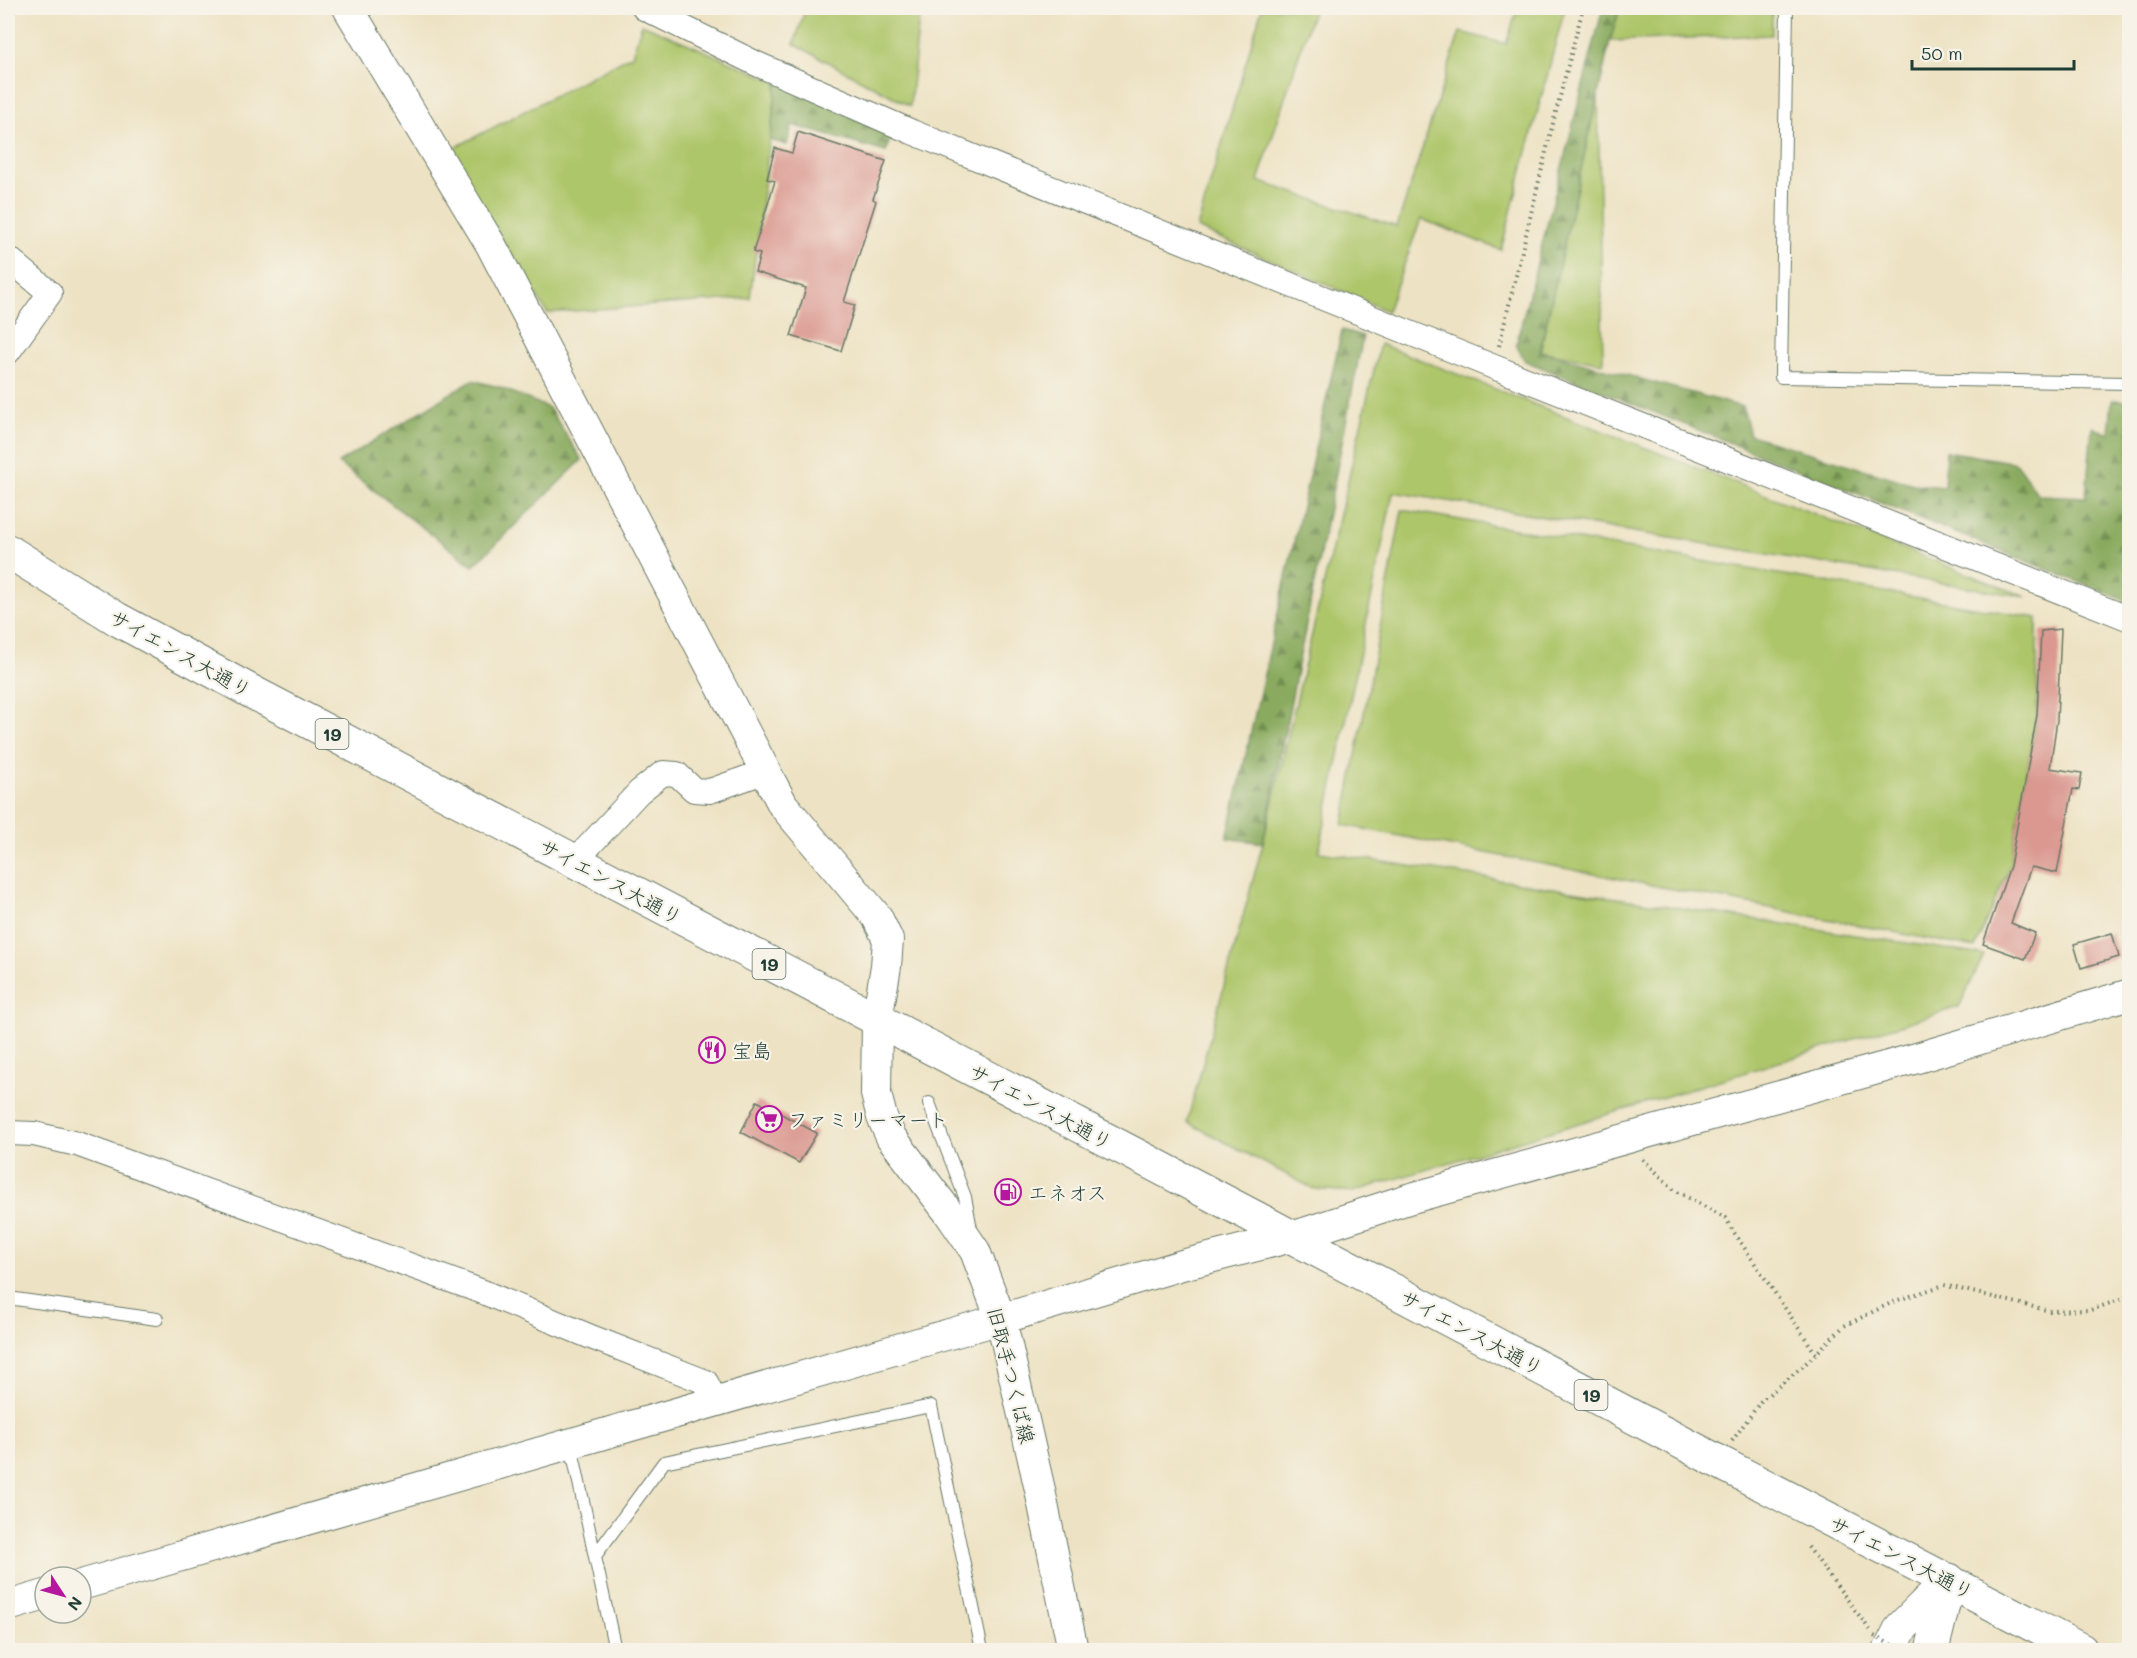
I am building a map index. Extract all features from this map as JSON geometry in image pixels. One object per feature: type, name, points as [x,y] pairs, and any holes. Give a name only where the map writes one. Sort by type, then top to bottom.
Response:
[{"type":"main road","name":"サイエンス大通り","points":[[8,551],[128,625],[252,692],[2081,1650]]},
{"type":"main road","points":[[1882,1643],[1901,1628],[1949,1580]]},
{"type":"main road","points":[[1932,1650],[1949,1580]]},
{"type":"street","name":"旧取手つくば線","points":[[348,8],[491,245],[783,805],[877,917],[888,940],[877,1020],[876,1094],[882,1118],[891,1137],[975,1251],[1001,1319],[1073,1650]]},
{"type":"street","points":[[644,8],[758,64],[912,132],[1494,367],[2130,619]]},
{"type":"street","points":[[8,258],[50,293],[8,352]]},
{"type":"street","points":[[574,862],[639,792],[663,773],[677,774],[694,790],[710,791],[766,771]]},
{"type":"street","points":[[93,1582],[1182,1265],[1292,1236],[1408,1199],[1917,1058],[2130,994]]},
{"type":"street","points":[[8,1133],[34,1134],[77,1144],[483,1292],[591,1338],[706,1382],[716,1402]]},
{"type":"street","points":[[8,1606],[33,1599]]},
{"type":"lane","points":[[1787,8],[1782,376],[2130,383]]},
{"type":"lane","points":[[929,1103],[965,1197],[975,1251]]},
{"type":"lane","points":[[8,1298],[157,1319]]},
{"type":"lane","points":[[595,1556],[664,1462],[931,1406],[982,1650]]},
{"type":"lane","points":[[571,1443],[614,1650]]},
{"type":"path","points":[[1494,367],[1583,8]]},
{"type":"path","points":[[1623,1139],[1674,1190],[1726,1218],[1816,1354]]},
{"type":"path","points":[[1717,1461],[1761,1401],[1816,1354],[1844,1326],[1894,1301],[1944,1285],[2050,1311],[2091,1310],[2130,1296]]},
{"type":"path","points":[[1808,1547],[1882,1643],[1902,1650]]},
{"type":"green space","points":[[806,8],[920,8],[910,106],[794,44]]},
{"type":"green space","points":[[1262,8],[1314,8],[1258,181],[1397,227],[1460,32],[1506,44],[1518,8],[1565,8],[1501,250],[1421,219],[1387,311],[1197,228]]},
{"type":"green space","points":[[1603,8],[1620,8],[1610,41],[1540,351],[1743,407],[1750,435],[1913,484],[1944,487],[1946,451],[2016,463],[2038,495],[2086,497],[2092,427],[2109,434],[2112,400],[2129,401],[2129,602],[1525,361],[1516,345]]},
{"type":"green space","points":[[1620,8],[1772,8],[1772,35],[1610,41]]},
{"type":"green space","points":[[642,24],[777,82],[750,298],[547,313],[448,151],[632,55]]},
{"type":"green space","points":[[777,82],[891,135],[886,152],[792,125],[787,145],[770,140]]},
{"type":"green space","points":[[1598,95],[1603,363],[1540,351]]},
{"type":"green space","points":[[1342,330],[1363,336],[1263,843],[1227,838]]},
{"type":"green space","points":[[1380,344],[2027,597],[1393,492],[1319,852],[1984,955],[1959,1007],[1353,1192],[1314,1189],[1187,1122],[1263,843]]},
{"type":"green space","points":[[472,380],[499,387],[549,408],[582,460],[473,566],[338,463]]},
{"type":"green space","points":[[1402,510],[2037,618],[2037,715],[2010,866],[1975,948],[1343,825]]},
{"type":"building","points":[[798,132],[886,161],[873,199],[876,201],[844,302],[855,305],[841,351],[791,336],[806,288],[755,272],[760,254],[753,252],[775,181],[767,179],[775,148],[792,153]]},
{"type":"building","points":[[2061,629],[2057,720],[2050,768],[2082,773],[2079,790],[2073,789],[2057,873],[2031,867],[2011,923],[2035,933],[2025,959],[1983,944],[2010,866],[2037,715],[2041,631]]},
{"type":"building","points":[[2112,933],[2119,957],[2081,968],[2074,944]]},
{"type":"building","name":"ファミリーマート","points":[[757,1101],[817,1133],[799,1163],[741,1132]]},
{"type":"place","name":"宝島","points":[[712,1050]]},
{"type":"place","name":"ファミリーマート","points":[[769,1119]]},
{"type":"place","name":"エネオス","points":[[1008,1192]]}]
